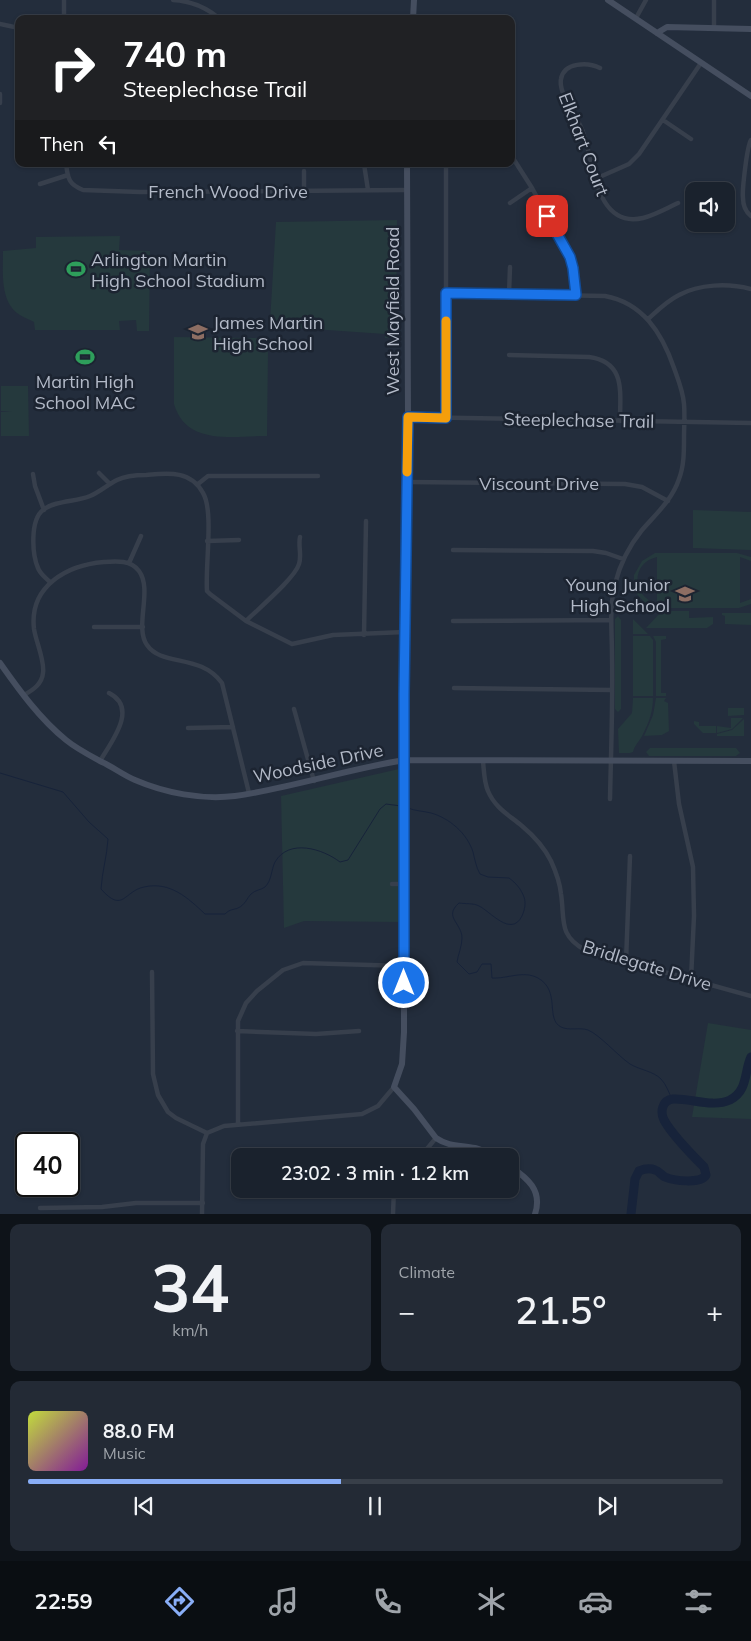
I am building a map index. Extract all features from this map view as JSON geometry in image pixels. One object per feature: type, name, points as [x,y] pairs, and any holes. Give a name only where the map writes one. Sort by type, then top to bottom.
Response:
[{"type":"street","points":[[64,0],[64,15]]},
{"type":"street","points":[[173,0],[198,4],[208,8],[216,15]]},
{"type":"street","points":[[413,15],[414,0]]},
{"type":"street","points":[[608,0],[751,96]]},
{"type":"street","points":[[636,18],[646,0]]},
{"type":"street","points":[[714,0],[714,28]]},
{"type":"street","points":[[0,24],[15,27]]},
{"type":"street","points":[[658,33],[667,27],[751,29]]},
{"type":"street","points":[[594,180],[629,164],[639,154],[701,63]]},
{"type":"street","name":"Elkhart Court","points":[[600,68],[582,64],[571,66],[564,71],[560,82],[563,93],[583,132],[594,180],[603,198],[621,219],[643,218],[678,203]]},
{"type":"street","points":[[0,94],[0,103]]},
{"type":"street","points":[[663,120],[691,139]]},
{"type":"street","points":[[749,214],[743,198],[750,140]]},
{"type":"street","points":[[515,161],[570,257],[576,295]]},
{"type":"street","points":[[40,184],[68,175],[67,167]]},
{"type":"street","points":[[364,167],[368,190]]},
{"type":"street","name":"West Mayfield Road","points":[[394,1087],[399,1074],[403,1051],[408,417],[407,167]]},
{"type":"street","points":[[446,167],[446,418]]},
{"type":"street","points":[[304,171],[304,191]]},
{"type":"street","name":"French Wood Drive","points":[[68,175],[74,186],[83,190],[140,192],[406,190]]},
{"type":"street","points":[[510,204],[532,188]]},
{"type":"street","points":[[509,294],[510,267]]},
{"type":"street","points":[[648,319],[668,302],[689,290],[713,286],[751,288]]},
{"type":"street","points":[[446,293],[576,295],[614,298],[630,305],[648,319],[656,329],[668,351],[682,394],[685,422],[680,478],[668,501],[641,531],[623,559],[614,584],[611,620],[610,799]]},
{"type":"street","points":[[509,355],[589,357],[609,364],[620,381],[620,421]]},
{"type":"street","name":"Steeplechase Trail","points":[[408,417],[751,423]]},
{"type":"street","points":[[99,473],[110,484]]},
{"type":"street","points":[[50,582],[39,571],[35,554],[34,528],[38,515],[51,506],[90,496],[122,478],[176,473],[198,484],[208,503],[207,590],[246,620],[292,644],[333,635],[405,632]]},
{"type":"street","points":[[33,474],[38,497],[44,510]]},
{"type":"street","points":[[198,484],[208,476],[318,476]]},
{"type":"street","name":"Viscount Drive","points":[[407,482],[625,484],[642,487],[668,501]]},
{"type":"street","points":[[364,634],[366,521]]},
{"type":"street","points":[[129,563],[142,536]]},
{"type":"street","points":[[246,620],[294,575],[300,562],[300,537]]},
{"type":"street","points":[[208,541],[238,540]]},
{"type":"street","points":[[453,550],[593,551],[623,559]]},
{"type":"street","points":[[24,696],[35,688],[44,673],[34,621],[40,598],[50,582],[70,569],[84,564],[129,563],[136,567],[143,579],[143,627],[146,645],[157,655],[207,668],[222,683],[249,793]]},
{"type":"street","points":[[453,620],[611,620]]},
{"type":"street","points":[[94,627],[143,627]]},
{"type":"street","name":"Woodside Drive","points":[[0,663],[24,696],[65,740],[79,750],[133,779],[178,793],[221,797],[249,793],[314,781],[379,764],[405,760],[751,760]]},
{"type":"street","points":[[454,688],[612,690]]},
{"type":"street","points":[[100,761],[119,728],[122,717],[119,699],[109,693]]},
{"type":"street","points":[[294,709],[314,781]]},
{"type":"street","points":[[188,728],[233,727]]},
{"type":"street","name":"Bridlegate Drive","points":[[483,761],[484,779],[494,802],[504,814],[531,834],[545,850],[552,864],[561,889],[562,923],[570,939],[585,950],[751,996]]},
{"type":"street","points":[[674,761],[679,804],[693,867],[694,916],[691,979]]},
{"type":"street","points":[[626,962],[630,856]]},
{"type":"street","points":[[392,884],[404,884]]},
{"type":"street","points":[[238,1124],[238,1021],[252,997],[277,974],[290,966],[311,962],[404,966]]},
{"type":"street","points":[[152,972],[152,1074],[156,1089],[162,1104],[168,1112],[183,1122],[207,1133]]},
{"type":"street","points":[[237,1031],[316,1034],[359,1031]]},
{"type":"street","points":[[202,1214],[203,1144],[207,1133],[216,1128],[238,1124],[362,1114],[378,1106],[394,1087],[436,1138],[446,1144],[474,1148]]},
{"type":"street","points":[[427,1148],[436,1138]]},
{"type":"street","points":[[519,1173],[536,1190],[538,1202],[535,1214]]},
{"type":"street","points":[[393,1214],[394,1198]]},
{"type":"street","points":[[40,1208],[102,1208],[144,1203],[203,1203]]},
{"type":"green space","points":[[397,220],[396,333],[391,338],[385,338],[385,334],[298,328],[270,322],[276,222]]},
{"type":"green space","name":"Arlington Martin High School Stadium","points":[[120,236],[119,250],[150,251],[149,331],[137,331],[136,320],[119,321],[120,330],[35,330],[34,322],[19,314],[12,307],[5,293],[3,251],[36,248],[36,237]]},
{"type":"green space","points":[[174,337],[257,338],[268,352],[267,436],[212,436],[200,433],[189,427],[180,417],[174,404]]},
{"type":"green space","points":[[1,386],[28,386],[29,436],[1,436],[1,412],[12,411],[1,411]]},
{"type":"green space","points":[[693,510],[751,512],[751,550],[693,548]]},
{"type":"green space","points":[[655,553],[737,553],[751,557],[751,561],[740,557],[740,603],[751,599],[751,604],[739,608],[661,608],[646,604],[635,592],[634,586],[634,575],[642,561]],"holes":[[[657,557],[657,604],[643,595],[639,588],[638,580],[642,566],[648,560]]]},
{"type":"green space","points":[[662,611],[689,611],[689,618],[713,617],[713,624],[707,628],[646,628]]},
{"type":"green space","points":[[722,613],[751,613],[751,625],[725,624],[725,616]]},
{"type":"green space","points":[[618,616],[621,620],[621,709],[618,712],[615,709],[615,619]]},
{"type":"green space","points":[[633,619],[648,634],[633,634]]},
{"type":"green space","points":[[633,636],[650,636],[653,640],[653,696],[633,696]]},
{"type":"green space","points":[[653,636],[666,636],[666,639],[661,640],[661,693],[666,693],[666,696],[656,696],[656,642]]},
{"type":"green space","points":[[633,698],[653,698],[649,721],[633,752],[619,753],[618,729],[632,713]]},
{"type":"green space","points":[[656,698],[666,698],[664,701],[668,703],[669,731],[662,735],[644,736],[653,715]]},
{"type":"green space","points":[[728,708],[744,708],[744,715],[728,716]]},
{"type":"green space","points":[[731,718],[743,718],[732,729],[717,733],[717,726],[731,728]]},
{"type":"green space","points":[[744,719],[744,736],[717,736],[717,734],[732,730]]},
{"type":"green space","points":[[694,721],[699,722],[699,726],[716,726],[716,733],[703,733],[694,724]]},
{"type":"green space","points":[[650,748],[736,748],[740,753],[736,756],[649,756],[646,752]]},
{"type":"green space","points":[[399,769],[399,922],[304,921],[284,928],[281,796]]},
{"type":"green space","points":[[708,1023],[751,1030],[751,1119],[692,1117]]},
{"type":"waterway","points":[[0,773],[63,792],[89,822],[108,839],[101,889],[108,896],[114,900],[119,900],[137,889],[162,886],[178,892],[205,914],[225,914],[230,910],[240,907],[253,893],[265,887],[275,862],[289,850],[306,848],[325,853],[340,862],[348,860],[380,809],[386,804],[401,806]]},
{"type":"waterway","points":[[408,808],[438,815],[451,823],[462,833],[470,845],[480,874],[488,877],[509,878],[518,886],[524,897],[525,906],[522,916],[517,922],[512,924],[500,921],[477,905],[459,903],[453,912],[462,938],[457,962],[469,974],[477,972],[482,964],[491,964],[492,978],[521,975],[538,978],[549,990],[556,1023],[564,1028],[585,1029],[593,1033],[630,1064],[661,1079],[672,1099]]},
{"type":"waterway","points":[[631,1214],[635,1179],[639,1171],[653,1169],[665,1177],[674,1180],[693,1181],[699,1180],[706,1175],[704,1167],[688,1151],[664,1120],[662,1113],[664,1104],[673,1099],[709,1103],[730,1100],[740,1092],[743,1086],[751,1057]]},
{"type":"slow traffic","points":[[407,472],[408,417],[446,418],[446,321]]},
{"type":"place","name":"Arlington Martin High School Stadium","points":[[76,269]]},
{"type":"place","name":"James Martin High School","points":[[198,332]]},
{"type":"place","name":"Martin High School MAC","points":[[85,357]]},
{"type":"place","name":"Young Junior High School","points":[[685,594]]},
{"type":"route","points":[[404,983],[404,694],[408,417],[446,418],[446,293],[576,295],[570,257],[547,216]]}]
